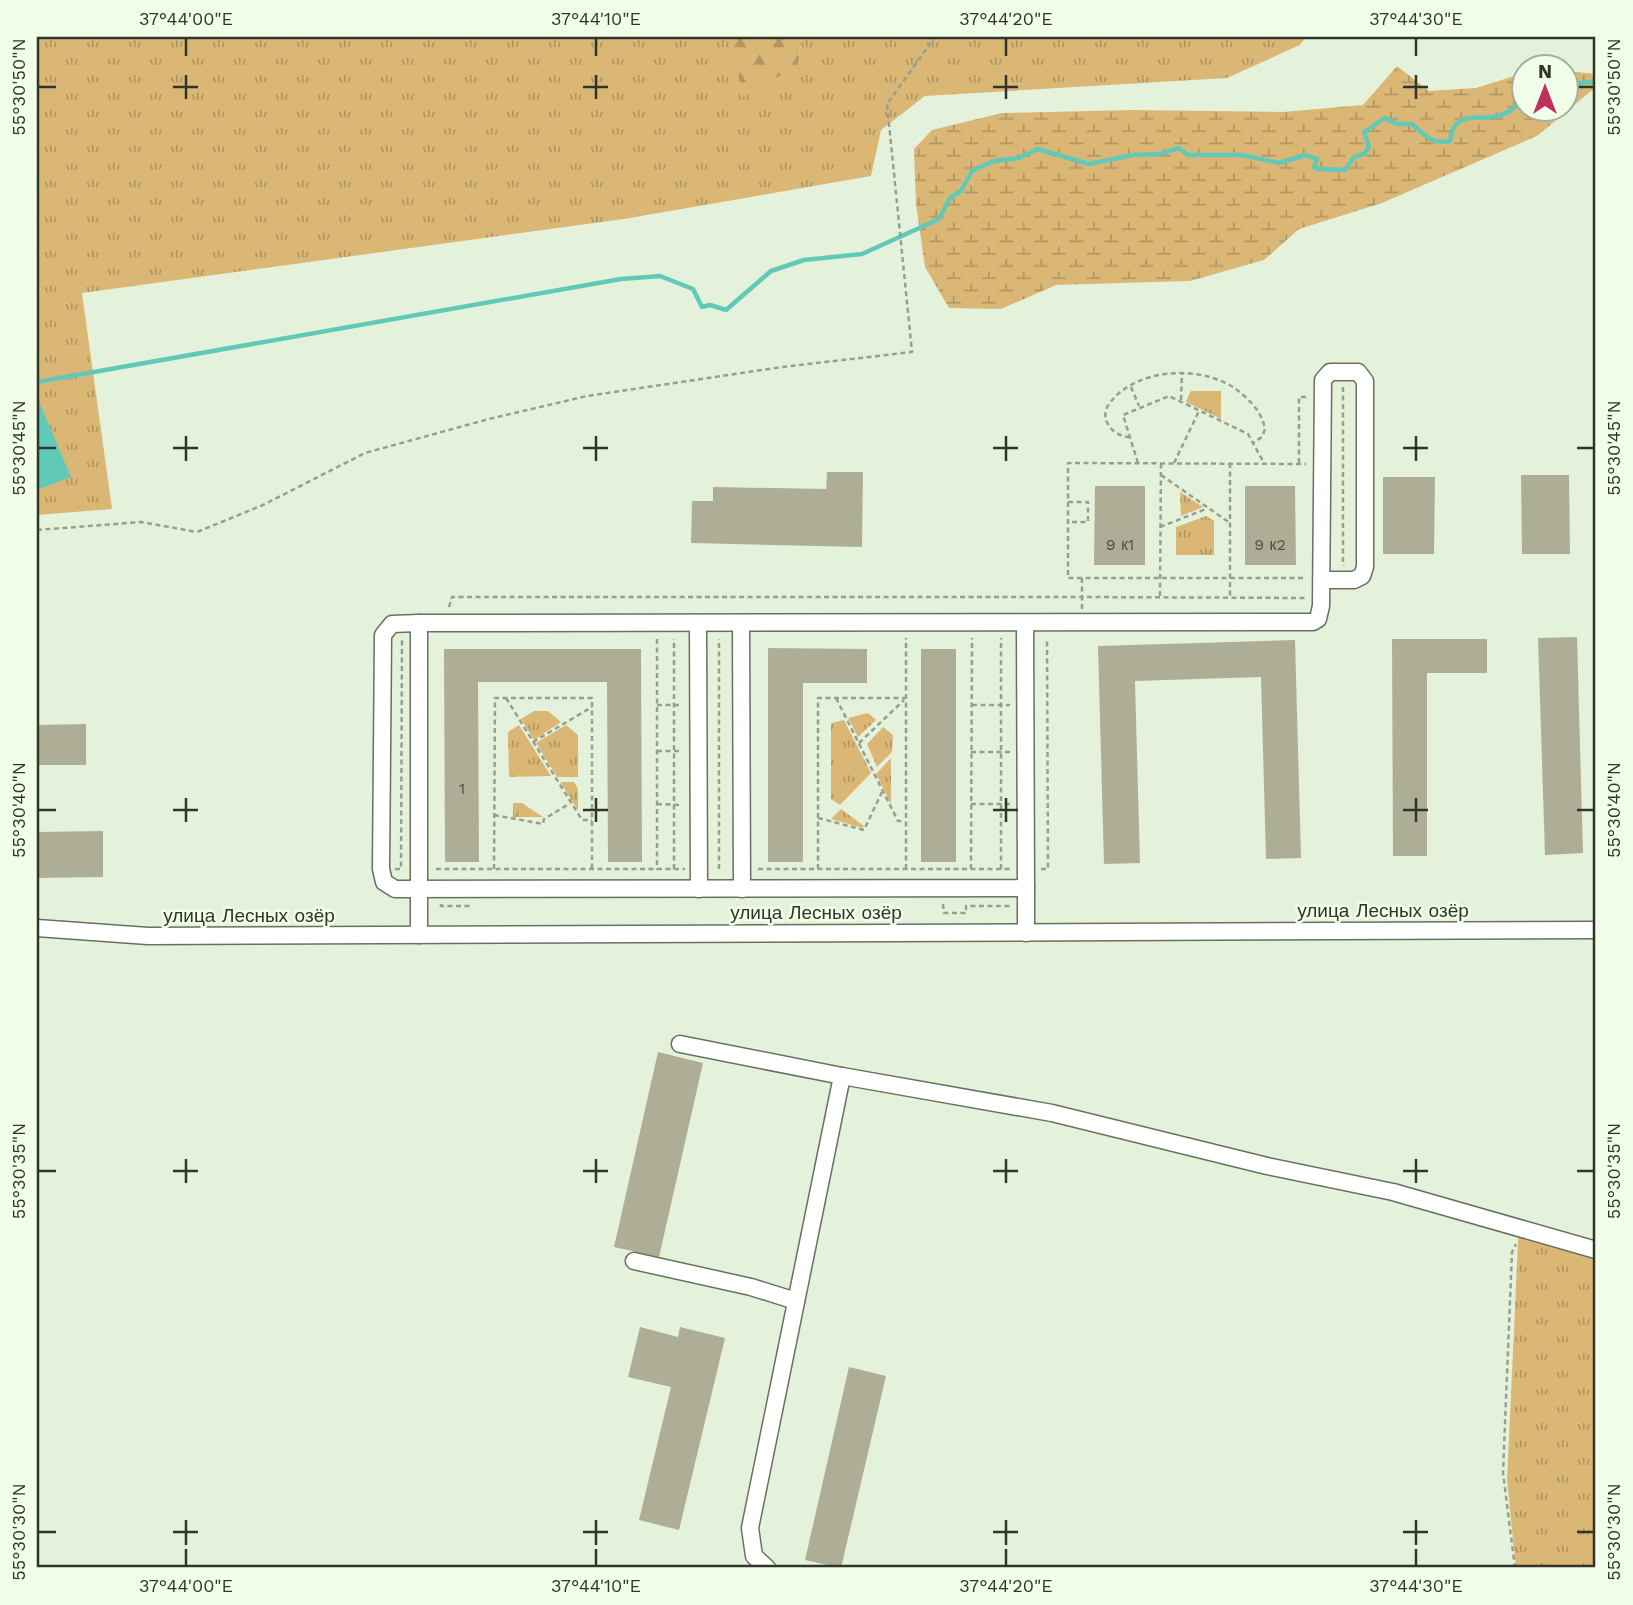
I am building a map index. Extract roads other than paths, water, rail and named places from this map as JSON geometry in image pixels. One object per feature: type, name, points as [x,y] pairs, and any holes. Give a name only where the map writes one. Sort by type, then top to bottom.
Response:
[{"type":"street","points":[[1026,888],[419,889],[388,886],[384,882],[381,869],[383,635],[392,624],[427,623],[741,623],[1025,630],[1307,623],[1318,619],[1314,579],[1322,380],[1331,372],[1358,372],[1365,381],[1365,567],[1362,576],[1353,580],[1314,579]]},
{"type":"street","points":[[419,935],[419,889],[427,869],[427,623]]},
{"type":"street","points":[[698,623],[699,889]]},
{"type":"street","points":[[741,623],[742,889]]},
{"type":"street","points":[[1025,630],[1026,933]]},
{"type":"street","name":"улица Лесных озёр","points":[[37,928],[148,936],[1596,930]]},
{"type":"street","points":[[680,1044],[1052,1113],[1267,1166],[1393,1192],[1596,1250]]},
{"type":"street","points":[[768,1568],[754,1556],[750,1528],[842,1076]]},
{"type":"street","points":[[634,1261],[751,1287],[796,1301]]},
{"type":"water","points":[[37,397],[71,477],[37,490]]},
{"type":"waterway","points":[[1580,83],[1596,81]]},
{"type":"waterway","points":[[37,382],[621,279],[660,276],[693,289],[702,307],[710,305],[726,310],[771,271],[804,260],[862,254],[939,219],[950,198],[961,191],[972,171],[993,161],[1019,158],[1037,149],[1089,164],[1133,155],[1160,154],[1179,148],[1188,155],[1242,155],[1279,163],[1306,155],[1317,159],[1314,167],[1318,169],[1345,170],[1354,157],[1364,154],[1369,147],[1364,132],[1385,118],[1397,124],[1412,124],[1433,140],[1444,142],[1450,141],[1457,123],[1464,119],[1499,116],[1510,110]]}]
